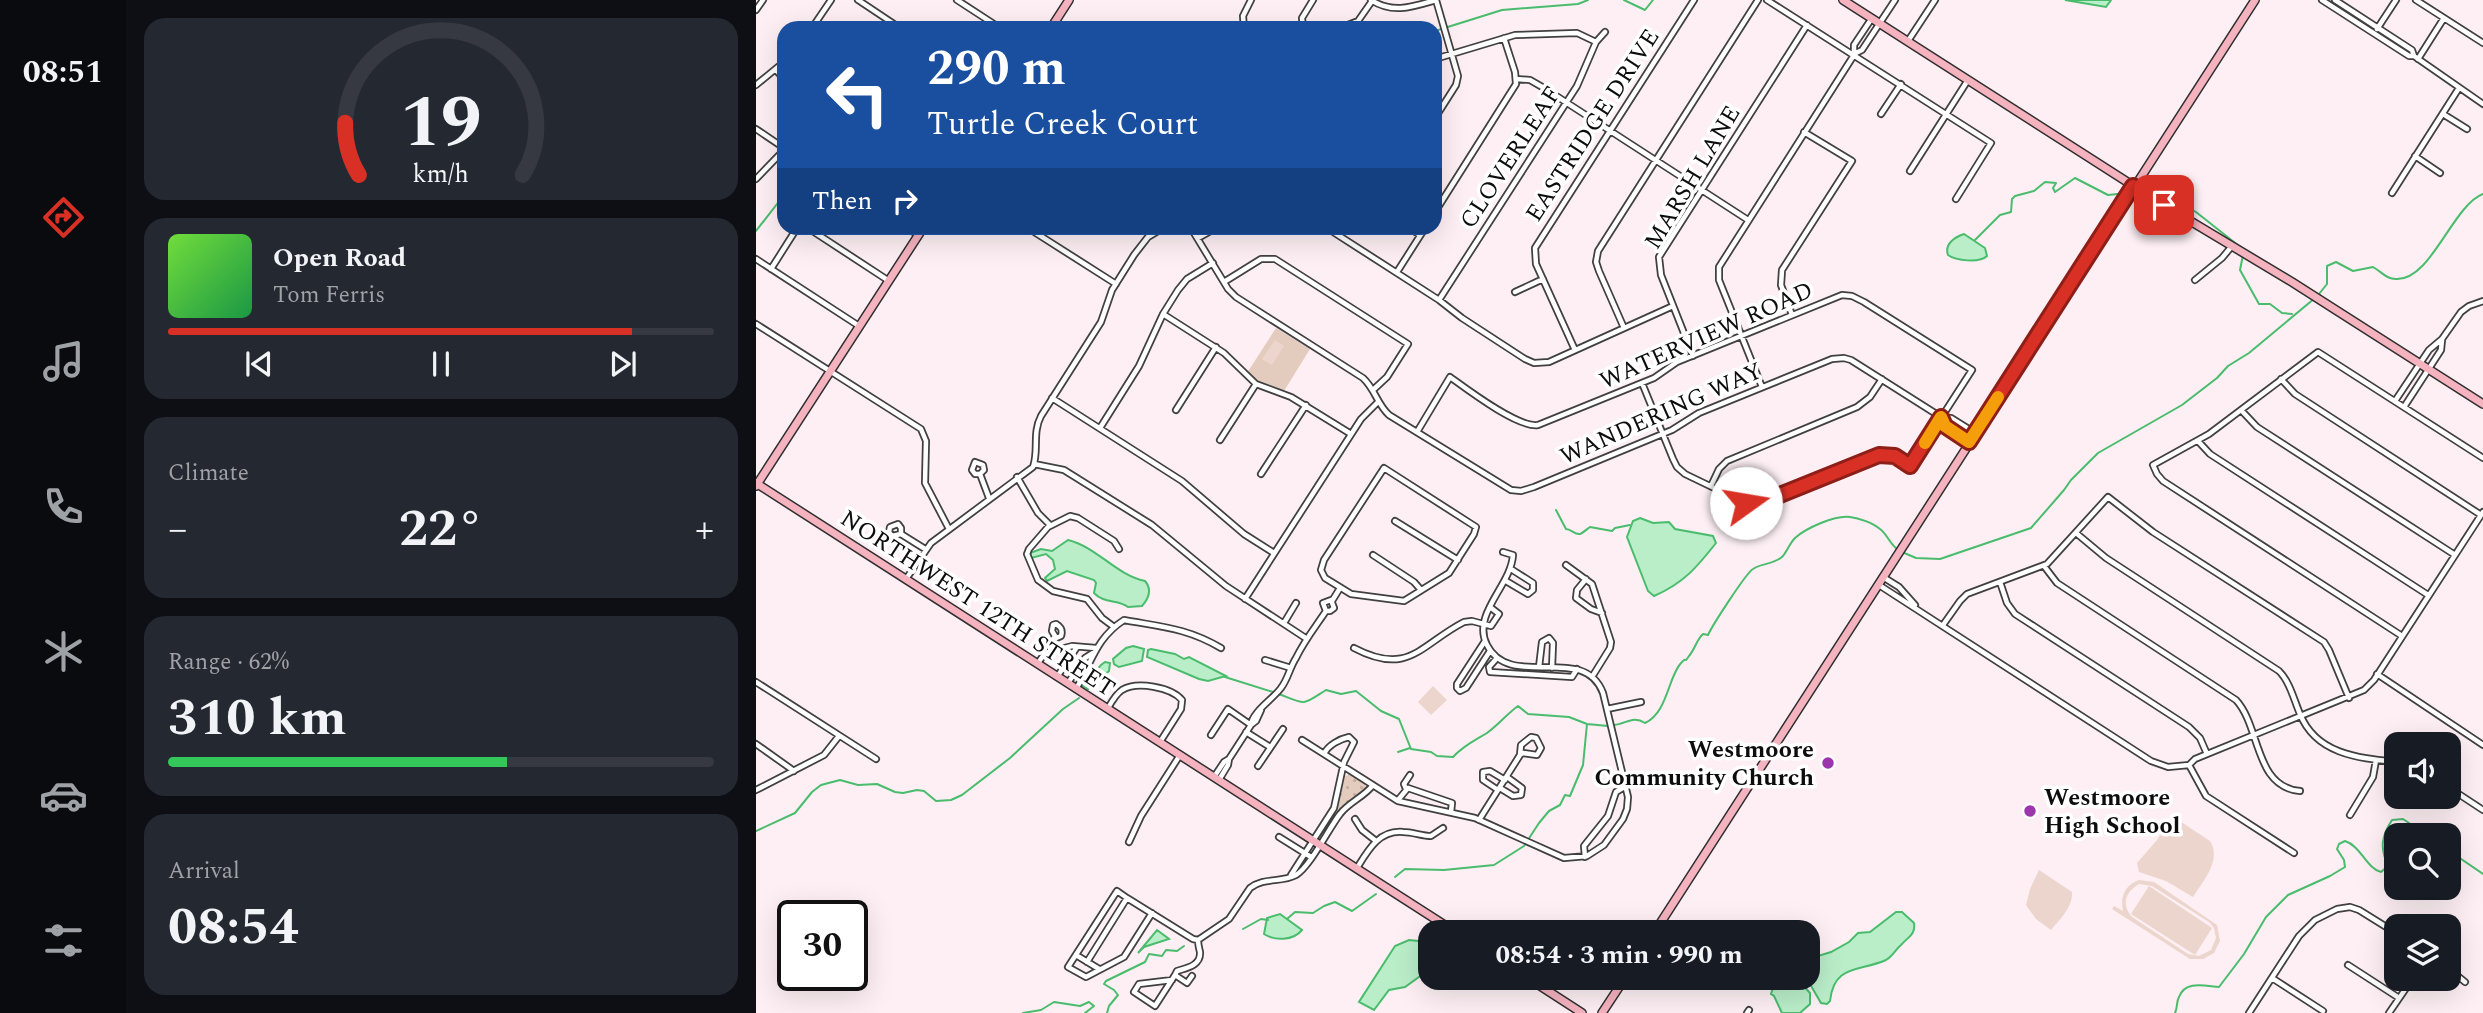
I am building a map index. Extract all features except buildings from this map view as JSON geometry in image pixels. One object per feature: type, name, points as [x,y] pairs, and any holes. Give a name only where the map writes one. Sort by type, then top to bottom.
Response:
[{"type":"main road","points":[[1056,21],[1069,0]]},
{"type":"main road","points":[[1843,0],[1854,3],[1872,18],[2133,186],[2309,293],[2483,404]]},
{"type":"main road","points":[[1662,920],[2255,0]]},
{"type":"main road","points":[[757,485],[918,235]]},
{"type":"main road","name":"NORTHWEST 12TH STREET","points":[[757,485],[1437,920]]},
{"type":"main road","points":[[1547,990],[1582,1013]]},
{"type":"main road","points":[[1602,1013],[1617,990]]},
{"type":"street","points":[[756,10],[764,0]]},
{"type":"street","points":[[817,21],[831,0]]},
{"type":"street","points":[[858,0],[890,21]]},
{"type":"street","points":[[957,0],[989,21]]},
{"type":"street","points":[[1244,21],[1244,12],[1251,0]]},
{"type":"street","points":[[1303,21],[1313,0]]},
{"type":"street","points":[[1358,21],[1371,1],[1383,7],[1400,9],[1436,0],[1442,21]]},
{"type":"street","name":"EASTRIDGE DRIVE","points":[[1575,350],[1535,259],[1535,248],[1694,0]]},
{"type":"street","points":[[1624,328],[1599,271],[1597,254],[1758,0]]},
{"type":"street","points":[[1768,0],[1991,144],[1956,200]]},
{"type":"street","points":[[1762,387],[1719,280],[1718,271],[1723,258],[1854,55],[1862,50],[1895,0]]},
{"type":"street","points":[[1908,41],[1935,0]]},
{"type":"street","points":[[2322,0],[2332,2],[2412,50],[2416,57],[2483,104]]},
{"type":"street","points":[[2376,30],[2396,0]]},
{"type":"street","points":[[2416,0],[2483,43]]},
{"type":"street","points":[[1854,55],[1854,45],[1872,18]]},
{"type":"street","points":[[2416,57],[2444,18]]},
{"type":"street","points":[[1442,22],[1458,80],[1442,106]]},
{"type":"street","name":"MARSH LANE","points":[[1693,356],[1659,270],[1659,257],[1807,25]]},
{"type":"street","name":"CLOVERLEAF","points":[[1439,300],[1580,81],[1596,42],[1605,32]]},
{"type":"street","points":[[1442,57],[1515,35],[1577,33],[1596,42]]},
{"type":"street","points":[[1442,201],[1512,92],[1516,79],[1504,38]]},
{"type":"street","points":[[756,85],[775,70]]},
{"type":"street","points":[[1516,79],[1534,81],[1748,220]]},
{"type":"street","points":[[1910,171],[1968,79]]},
{"type":"street","points":[[1881,114],[1900,84]]},
{"type":"street","points":[[2392,193],[2459,88]]},
{"type":"street","points":[[2443,114],[2467,129]]},
{"type":"street","points":[[756,129],[777,144]]},
{"type":"street","points":[[1793,315],[1781,285],[1782,270],[1852,162],[1804,132]]},
{"type":"street","points":[[756,179],[777,156]]},
{"type":"street","points":[[2416,156],[2440,173]]},
{"type":"street","points":[[771,269],[793,235]]},
{"type":"street","points":[[819,235],[889,281]]},
{"type":"street","points":[[1043,235],[1116,284]]},
{"type":"street","points":[[1034,464],[1036,426],[1103,318],[1116,284],[1145,241],[1153,235]]},
{"type":"street","points":[[1196,235],[1236,297],[1363,378],[1373,390],[1378,402],[1364,415],[1245,599]]},
{"type":"street","points":[[1198,238],[1203,235]]},
{"type":"street","points":[[1338,235],[1530,361],[1545,363],[1674,306]]},
{"type":"street","points":[[1397,272],[1420,235]]},
{"type":"street","points":[[2195,280],[2232,246]]},
{"type":"street","points":[[756,259],[859,326]]},
{"type":"street","points":[[1224,282],[1258,260],[1275,259],[1408,345],[1387,377],[1373,390]]},
{"type":"street","points":[[1100,428],[1139,366],[1163,314],[1184,281],[1213,263]]},
{"type":"street","points":[[1515,292],[1543,279]]},
{"type":"street","name":"WATERVIEW ROAD","points":[[1417,432],[1450,377],[1516,421],[1530,426],[1543,424],[1658,376],[1677,362],[1842,295],[1852,296],[1972,370],[1941,417]]},
{"type":"street","points":[[2395,401],[2433,345],[2442,339],[2461,312],[2483,301]]},
{"type":"street","points":[[1163,314],[1232,359],[1256,384],[1306,405],[1351,435]]},
{"type":"street","points":[[756,324],[923,432],[926,441],[925,483],[949,529]]},
{"type":"street","points":[[2404,407],[2441,350],[2442,339]]},
{"type":"street","points":[[1176,410],[1216,347]]},
{"type":"street","points":[[2402,636],[2163,481],[2152,465],[2198,440],[2318,352],[2483,458]]},
{"type":"street","name":"WANDERING WAY","points":[[1378,402],[1385,411],[1504,488],[1517,491],[1534,487],[1663,434],[1699,413],[1762,387],[1840,358],[1852,360],[1941,417],[1951,418],[1975,433]]},
{"type":"street","points":[[1710,486],[1719,469],[1727,461],[1857,407],[1868,400],[1882,379]]},
{"type":"street","points":[[1878,585],[2151,761],[2165,767],[2189,765],[2195,759],[2364,691],[2482,513],[2303,400],[2281,379]]},
{"type":"street","points":[[1642,383],[1679,470],[1746,503],[1757,503],[1879,455],[1895,456],[1910,466],[1941,417]]},
{"type":"street","points":[[1220,440],[1256,384]]},
{"type":"street","points":[[1052,398],[1182,481],[1244,534],[1274,553]]},
{"type":"street","points":[[1261,474],[1306,405]]},
{"type":"street","points":[[2241,410],[2251,423],[2455,555]]},
{"type":"street","name":"WANDERING WAY","points":[[1941,417],[1945,426],[1969,442]]},
{"type":"street","points":[[2198,440],[2210,454],[2428,595]]},
{"type":"street","points":[[906,579],[925,549],[1034,464],[1064,470],[1152,525],[1220,582],[1307,639]]},
{"type":"street","points":[[1384,468],[1476,527],[1445,577],[1406,600],[1357,596],[1340,588],[1325,578],[1321,570],[1322,564],[1384,468]]},
{"type":"street","points":[[980,474],[989,498]]},
{"type":"street","points":[[1017,477],[1038,513],[1050,525]]},
{"type":"street","points":[[1943,625],[1962,598],[2044,566],[2108,497],[2153,532],[2324,642],[2348,698]]},
{"type":"street","points":[[1114,627],[1102,618],[1087,599],[1053,591],[1035,576],[1027,554],[1050,525],[1074,516],[1114,541],[1119,549]]},
{"type":"street","points":[[1395,521],[1458,560]]},
{"type":"street","points":[[2076,533],[2106,558],[2279,671],[2287,681],[2307,731],[2330,747],[2351,756],[2384,761]]},
{"type":"street","points":[[901,534],[925,549]]},
{"type":"street","points":[[1302,740],[1398,801],[1479,820],[1558,857],[1585,857],[1601,847],[1625,813],[1628,803],[1601,688],[1592,677],[1577,669],[1510,664],[1490,651],[1485,641],[1483,624],[1511,569],[1513,555],[1503,552]]},
{"type":"street","points":[[1373,555],[1414,582],[1421,590]]},
{"type":"street","points":[[1566,565],[1592,584],[1611,645],[1592,677]]},
{"type":"street","points":[[2044,566],[2057,583],[2236,700],[2242,706],[2273,779],[2288,790],[2300,791]]},
{"type":"street","points":[[1506,581],[1528,594],[1533,590],[1532,583],[1511,569]]},
{"type":"street","points":[[1883,577],[1899,587],[1917,609]]},
{"type":"street","points":[[1587,579],[1577,590],[1576,597],[1591,609],[1602,612]]},
{"type":"street","points":[[2000,582],[2007,603],[2015,614],[2189,727],[2200,738],[2207,754]]},
{"type":"street","points":[[1217,779],[1251,725],[1251,719],[1283,686],[1307,639],[1326,611],[1334,608],[1332,601],[1340,588]]},
{"type":"street","points":[[1284,624],[1296,603]]},
{"type":"street","points":[[1354,648],[1366,654],[1404,658],[1420,652],[1460,624],[1472,621],[1491,626],[1499,614],[1490,607]]},
{"type":"street","points":[[1068,683],[1085,658],[1124,620],[1183,630],[1199,635],[1221,648]]},
{"type":"street","points":[[1539,667],[1542,642],[1549,638],[1553,643],[1552,668]]},
{"type":"street","points":[[1050,652],[1054,639]]},
{"type":"street","points":[[1485,641],[1457,684],[1460,691],[1466,688],[1490,651]]},
{"type":"street","points":[[1038,664],[1045,653],[1078,646],[1095,650]]},
{"type":"street","points":[[1057,677],[1078,646]]},
{"type":"street","points":[[1076,689],[1095,650]]},
{"type":"street","points":[[1497,658],[1489,667],[1490,672],[1572,677],[1577,669]]},
{"type":"street","points":[[1265,660],[1291,668]]},
{"type":"street","points":[[2377,674],[2483,745]]},
{"type":"street","points":[[756,682],[876,759]]},
{"type":"street","points":[[1109,709],[1121,691],[1127,687],[1160,687],[1181,697],[1181,709],[1160,742]]},
{"type":"street","points":[[1607,709],[1641,702]]},
{"type":"street","points":[[1211,735],[1228,709],[1251,725]]},
{"type":"street","points":[[1258,766],[1283,729]]},
{"type":"street","points":[[1246,732],[1270,747]]},
{"type":"street","points":[[756,790],[827,753],[839,736]]},
{"type":"street","points":[[1479,820],[1520,755],[1521,745],[1531,737],[1536,738],[1541,748],[1537,755],[1523,752],[1520,755]]},
{"type":"street","points":[[1152,914],[1124,957],[1083,977],[1068,967],[1117,891],[1198,940],[1230,919],[1250,888],[1260,881],[1298,873],[1311,857],[1335,806],[1343,766],[1354,744],[1351,738],[1344,738],[1330,746],[1324,754]]},
{"type":"street","points":[[756,744],[794,771]]},
{"type":"street","points":[[1129,842],[1137,822],[1180,755]]},
{"type":"street","points":[[2350,815],[2373,777],[2376,760]]},
{"type":"street","points":[[2189,765],[2208,798],[2294,853]]},
{"type":"street","points":[[1490,771],[1506,779],[1522,788],[1521,795],[1513,796],[1483,780],[1483,772],[1490,771]]},
{"type":"street","points":[[1406,789],[1404,784],[1410,775]]},
{"type":"street","points":[[1291,876],[1305,854],[1345,808],[1373,785]]},
{"type":"street","points":[[1585,857],[1584,846],[1608,816],[1616,792],[1626,786]]},
{"type":"street","points":[[1398,801],[1406,789]]},
{"type":"street","points":[[1406,789],[1427,793],[1452,803],[1451,812]]},
{"type":"street","points":[[2461,796],[2483,810]]},
{"type":"street","points":[[1355,819],[1362,830],[1376,841]]},
{"type":"street","points":[[1357,869],[1376,841],[1389,833],[1402,831],[1431,836],[1443,828]]},
{"type":"street","points":[[1279,837],[1311,857]]},
{"type":"street","points":[[1607,841],[1614,847]]},
{"type":"street","points":[[1087,962],[1127,898]]},
{"type":"street","points":[[2249,1013],[2306,928],[2337,909],[2348,907],[2359,909],[2384,925]]},
{"type":"street","points":[[1192,975],[1187,983],[1173,978],[1139,984],[1133,992],[1155,1006],[1173,978],[1177,971],[1192,967],[1197,962],[1200,953],[1198,940]]},
{"type":"street","points":[[1076,955],[1100,970]]},
{"type":"street","points":[[2348,965],[2399,998]]},
{"type":"street","points":[[2272,978],[2323,1011]]},
{"type":"street","points":[[2461,979],[2465,982]]},
{"type":"street","points":[[2389,1013],[2404,991]]},
{"type":"shaded area","points":[[2065,0],[2111,0],[2106,7]]},
{"type":"shaded area","points":[[1964,234],[1985,248],[1987,256],[1979,260],[1968,260],[1948,255],[1949,244]]},
{"type":"shaded area","points":[[1276,328],[1310,349],[1284,391],[1263,385],[1247,373]]},
{"type":"shaded area","points":[[1275,340],[1284,346],[1272,365],[1262,359]]},
{"type":"shaded area","points":[[1640,518],[1653,523],[1669,522],[1675,529],[1713,536],[1716,543],[1689,574],[1674,586],[1654,596],[1648,591],[1627,537],[1633,521]]},
{"type":"shaded area","points":[[1068,540],[1088,549],[1125,573],[1145,581],[1149,594],[1142,606],[1128,607],[1102,599],[1094,593],[1094,580],[1067,571],[1047,581],[1045,578],[1055,569],[1053,560],[1046,554],[1031,558],[1030,553],[1041,549],[1052,551]]},
{"type":"shaded area","points":[[1133,646],[1144,649],[1142,661],[1119,667],[1114,664],[1113,659],[1126,648]]},
{"type":"shaded area","points":[[1148,650],[1175,654],[1184,659],[1189,657],[1226,676],[1208,681],[1199,679],[1147,657]]},
{"type":"shaded area","points":[[1110,663],[1109,671],[1088,689],[1083,686],[1101,665]]},
{"type":"shaded area","points":[[1433,686],[1447,700],[1431,715],[1418,702]]},
{"type":"shaded area","points":[[1350,774],[1365,784],[1366,788],[1343,806],[1320,838],[1338,806],[1345,776]]},
{"type":"shaded area","points":[[2172,816],[2210,841],[2213,848],[2213,863],[2193,897],[2166,881],[2139,872],[2137,863],[2157,840]]},
{"type":"shaded area","points":[[2039,870],[2072,892],[2068,908],[2051,930],[2036,919],[2026,905]]},
{"type":"shaded area","points":[[2139,880],[2154,882],[2217,925],[2220,941],[2214,953],[2203,959],[2190,959],[2112,909],[2114,906],[2123,911],[2125,892]],"holes":[[[2139,884],[2152,886],[2209,922],[2214,928],[2216,938],[2211,950],[2199,956],[2188,954],[2132,917],[2126,908],[2128,895]]]},
{"type":"shaded area","points":[[2149,886],[2212,928],[2195,955],[2131,914]]},
{"type":"shaded area","points":[[1896,912],[1902,912],[1914,923],[1911,935],[1890,957],[1842,975],[1832,989],[1830,1001],[1827,1004],[1821,1003],[1813,990],[1820,990],[1820,955],[1849,942],[1858,933],[1870,932]]},
{"type":"shaded area","points":[[1280,914],[1302,930],[1284,939],[1264,934],[1267,918]]},
{"type":"shaded area","points":[[1157,930],[1169,939],[1144,947],[1138,953]]},
{"type":"shaded area","points":[[1409,940],[1418,941],[1418,978],[1405,987],[1389,990],[1374,1010],[1359,1002],[1395,946]]},
{"type":"shaded area","points":[[1772,990],[1807,990],[1810,993],[1810,1004],[1800,1013],[1782,1013],[1771,994]]},
{"type":"waterway","points":[[1442,29],[1502,10],[1578,4],[1588,0]]},
{"type":"waterway","points":[[1624,0],[1645,10],[1653,0]]},
{"type":"waterway","points":[[1975,240],[2000,215],[2011,212],[2012,199],[2015,196],[2034,191],[2045,182],[2056,183],[2053,188],[2055,192],[2075,178],[2108,195],[2127,193]]},
{"type":"waterway","points":[[2146,190],[2157,190],[2196,212],[2244,250]]},
{"type":"waterway","points":[[2319,294],[2327,284],[2327,266],[2336,262],[2353,271],[2373,267],[2393,279],[2409,276],[2431,256],[2461,213],[2483,194]]},
{"type":"waterway","points":[[756,231],[777,204]]},
{"type":"waterway","points":[[2243,255],[2240,270],[2259,304],[2270,304],[2282,313],[2292,314]]},
{"type":"waterway","points":[[1902,552],[1916,558],[1940,559],[2031,528],[2071,480],[2098,453],[2182,405],[2315,298]]},
{"type":"waterway","points":[[1556,510],[1566,529],[1578,534],[1590,527],[1612,531],[1630,525]]},
{"type":"waterway","points":[[1614,725],[1633,720],[1645,723],[1653,718],[1663,703],[1677,669],[1687,659],[1701,636],[1708,635],[1749,573],[1756,567],[1783,556],[1795,538],[1806,530],[1837,518],[1854,518],[1877,527],[1897,549]]},
{"type":"waterway","points":[[1225,677],[1273,692]]},
{"type":"waterway","points":[[1279,694],[1304,702],[1326,690],[1341,694],[1356,691],[1381,711],[1399,719],[1411,749],[1431,752],[1437,756],[1453,757],[1491,730],[1518,706],[1528,714],[1569,717],[1587,724],[1608,726]]},
{"type":"waterway","points":[[756,831],[795,813],[821,785],[840,780],[858,785],[877,784],[895,792],[924,791],[936,801],[951,800],[962,795],[1010,758],[1063,709],[1079,698]]},
{"type":"waterway","points":[[1395,877],[1405,869],[1444,870],[1494,865],[1524,846],[1549,811],[1560,805],[1565,795],[1570,796],[1583,765],[1587,724]]},
{"type":"waterway","points":[[1398,752],[1410,748]]},
{"type":"waterway","points":[[2390,823],[2392,820],[2403,819],[2409,823]]},
{"type":"waterway","points":[[2384,839],[2384,854]]},
{"type":"waterway","points":[[2175,1013],[2178,999],[2186,988],[2196,985],[2219,987],[2244,954],[2266,917],[2288,895],[2345,867],[2337,849],[2339,844],[2345,841],[2351,844],[2376,870],[2381,872],[2384,869]]},
{"type":"waterway","points":[[2461,859],[2483,874]]},
{"type":"waterway","points":[[1287,919],[1295,912],[1313,913],[1335,902],[1352,911],[1376,894]]},
{"type":"waterway","points":[[1243,929],[1261,919],[1268,920]]},
{"type":"waterway","points":[[1107,1013],[1118,995],[1104,984],[1106,981],[1145,962],[1149,954],[1162,956],[1166,950],[1177,951],[1184,946]]},
{"type":"waterway","points":[[1023,1013],[1041,1010],[1054,1002],[1080,1006],[1089,1002],[1094,1006],[1085,1013]]},
{"type":"slow traffic","points":[[1925,443],[1941,417],[1945,426],[1969,442],[1998,397]]},
{"type":"place","name":"Westmoore Community Church","points":[[1828,763]]},
{"type":"place","name":"Westmoore High School","points":[[2030,811]]},
{"type":"route","points":[[1746,503],[1770,499],[1879,455],[1895,456],[1910,466],[1941,417],[1945,426],[1969,442],[2133,186],[2164,205]]}]
